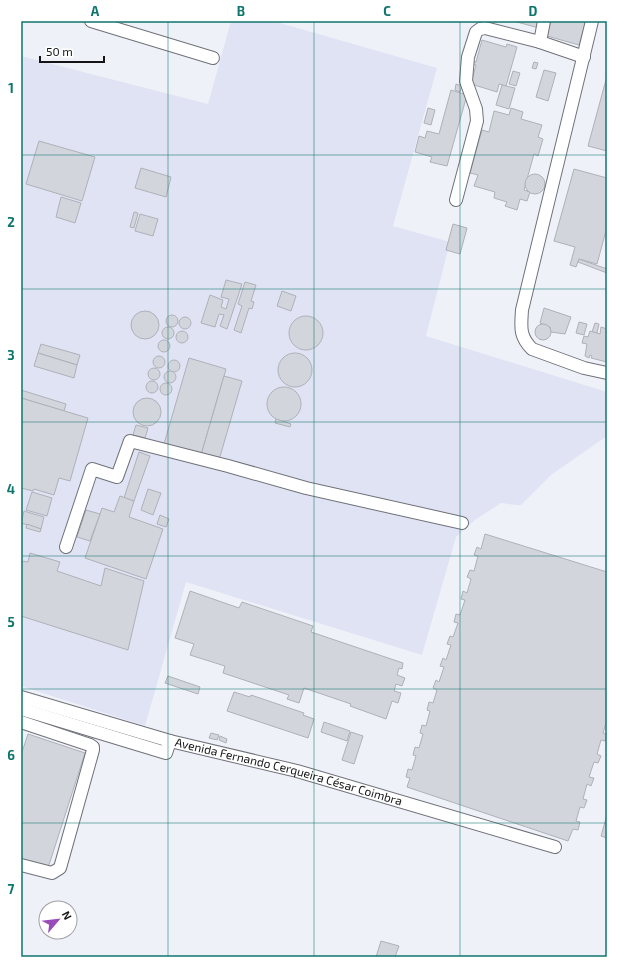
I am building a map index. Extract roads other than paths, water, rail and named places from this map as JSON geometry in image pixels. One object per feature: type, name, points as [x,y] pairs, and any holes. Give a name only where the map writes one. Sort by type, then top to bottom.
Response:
[{"type":"street","points":[[91,21],[213,58]]},
{"type":"street","points":[[540,42],[544,21]]},
{"type":"street","points":[[592,21],[522,310],[521,333],[526,343],[532,349],[584,368],[607,373]]},
{"type":"street","points":[[456,200],[477,121],[476,109],[466,81],[468,57],[476,32],[485,28],[540,42],[584,57]]},
{"type":"street","points":[[66,547],[92,469],[117,477],[130,441],[306,488],[462,523]]},
{"type":"street","name":"Avenida Fernando Cerqueira César Coimbra","points":[[21,697],[170,740],[297,771],[555,847]]},
{"type":"street","points":[[21,709],[166,753],[170,740]]},
{"type":"street","points":[[21,865],[52,873],[60,868],[93,750],[93,747],[90,745],[22,726]]}]
